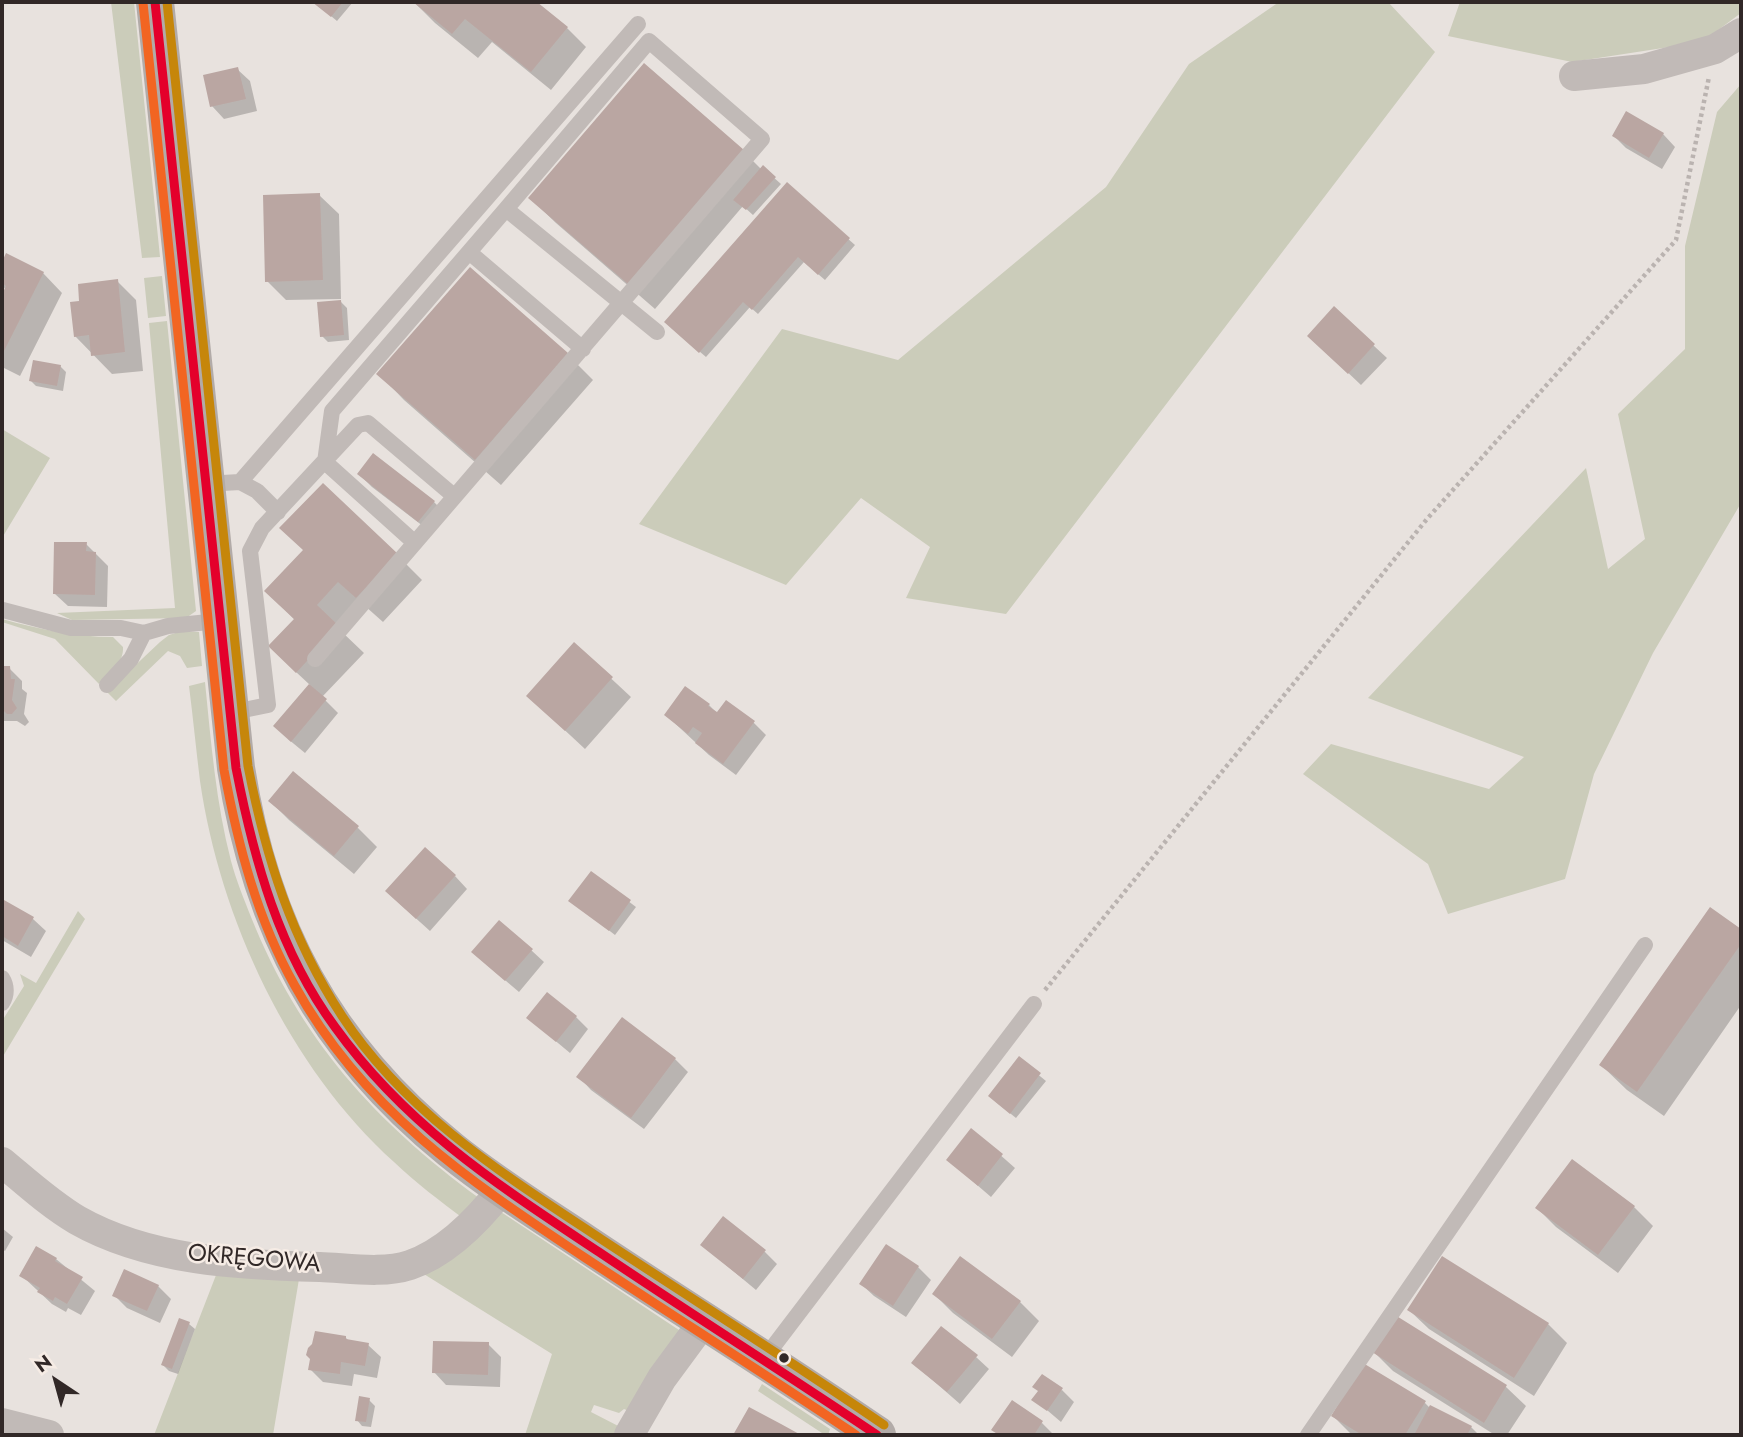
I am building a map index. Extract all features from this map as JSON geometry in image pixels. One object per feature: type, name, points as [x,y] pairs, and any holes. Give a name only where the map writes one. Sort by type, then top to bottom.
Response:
[{"type":"street","points":[[155,2],[223,483],[219,621],[229,713],[241,800],[254,859],[284,940],[310,991],[341,1037],[383,1088],[451,1150],[503,1188],[877,1435]]},
{"type":"street","points":[[1574,76],[1644,69],[1715,49],[1741,33]]},
{"type":"street","name":"OKRĘGOWA","points":[[2,1162],[55,1205],[78,1220],[121,1240],[148,1248],[223,1261],[290,1266],[391,1268],[408,1265],[426,1258],[455,1238],[503,1188]]},
{"type":"street","points":[[629,1435],[662,1378],[704,1321]]},
{"type":"street","points":[[2,1423],[49,1435]]},
{"type":"lane","points":[[278,512],[257,491],[223,483],[638,24]]},
{"type":"lane","points":[[315,659],[623,304],[762,139],[649,41],[331,411],[324,462]]},
{"type":"lane","points":[[506,209],[657,332]]},
{"type":"lane","points":[[469,252],[583,349]]},
{"type":"lane","points":[[229,713],[268,705],[250,551],[262,528],[358,425],[368,423],[454,496]]},
{"type":"lane","points":[[324,462],[415,543]]},
{"type":"lane","points":[[3,610],[71,628],[121,628],[144,633],[168,626],[219,621]]},
{"type":"lane","points":[[107,685],[131,659],[144,633]]},
{"type":"lane","points":[[1308,1435],[1645,945]]},
{"type":"lane","points":[[2,978],[6,987],[2,1003]]},
{"type":"lane","points":[[763,1360],[1034,1004]]},
{"type":"path","points":[[1034,1004],[1427,519],[1676,240],[1715,49]]},
{"type":"green space","points":[[111,2],[134,2],[160,257],[142,258]]},
{"type":"green space","points":[[1279,2],[1388,2],[1435,52],[1006,614],[906,598],[930,547],[861,498],[786,585],[639,524],[782,329],[898,360],[1106,187],[1189,64]]},
{"type":"green space","points":[[1460,2],[1741,2],[1741,13],[1702,42],[1572,62],[1448,36]]},
{"type":"green space","points":[[1741,84],[1741,503],[1653,653],[1594,774],[1565,879],[1448,914],[1428,864],[1303,774],[1331,744],[1489,789],[1524,757],[1368,698],[1586,468],[1608,569],[1645,539],[1618,414],[1685,349],[1685,246],[1717,112]]},
{"type":"green space","points":[[162,276],[166,316],[148,318],[144,278]]},
{"type":"green space","points":[[167,321],[196,611],[186,618],[72,620],[57,613],[175,608],[149,323]]},
{"type":"green space","points":[[2,429],[50,458],[2,538]]},
{"type":"green space","points":[[2,619],[57,632],[113,637],[123,647],[123,653],[115,668],[99,684],[55,639],[2,622]]},
{"type":"green space","points":[[182,631],[199,632],[202,666],[187,668],[180,656],[168,651],[116,701],[107,692],[160,642],[169,635]]},
{"type":"green space","points":[[205,682],[226,839],[240,889],[271,961],[293,1002],[344,1074],[406,1139],[479,1198],[464,1219],[402,1170],[356,1124],[322,1082],[265,988],[242,937],[210,833],[200,781],[189,686]]},
{"type":"green space","points":[[78,911],[85,919],[2,1058],[2,1021],[24,986],[20,974],[36,983]]},
{"type":"green space","points":[[501,1212],[685,1334],[634,1413],[624,1409],[619,1413],[594,1405],[591,1412],[626,1430],[622,1435],[525,1435],[552,1354],[419,1271]]},
{"type":"green space","points":[[218,1270],[299,1279],[273,1435],[154,1435]]},
{"type":"green space","points":[[762,1384],[830,1429],[828,1435],[758,1391]]},
{"type":"building","points":[[312,2],[343,2],[331,17]]},
{"type":"building","points":[[413,2],[537,2],[568,27],[531,72],[465,19],[452,34]]},
{"type":"building","points":[[644,63],[744,150],[628,284],[528,198]]},
{"type":"building","points":[[238,67],[246,99],[210,107],[203,75]]},
{"type":"building","points":[[1626,111],[1664,133],[1649,158],[1612,136]]},
{"type":"building","points":[[763,165],[776,177],[746,210],[733,200]]},
{"type":"building","points":[[787,182],[850,238],[818,275],[798,257],[752,310],[743,302],[699,353],[664,322]]},
{"type":"building","points":[[320,193],[323,280],[265,282],[263,195]]},
{"type":"building","points":[[6,253],[44,272],[2,355],[2,294],[6,286],[2,283],[2,262]]},
{"type":"building","points":[[470,267],[568,353],[475,460],[376,374]]},
{"type":"building","points":[[118,279],[125,352],[91,356],[89,335],[74,337],[70,302],[79,301],[78,284]]},
{"type":"building","points":[[341,300],[344,335],[320,337],[317,302]]},
{"type":"building","points":[[1334,306],[1375,344],[1348,374],[1307,336]]},
{"type":"building","points":[[33,360],[61,365],[57,386],[29,381]]},
{"type":"building","points":[[373,453],[435,501],[418,522],[357,474]]},
{"type":"building","points":[[323,483],[398,554],[356,598],[338,582],[317,605],[339,626],[296,673],[268,646],[294,619],[264,591],[303,550],[279,528]]},
{"type":"building","points":[[54,542],[87,542],[86,551],[96,552],[95,595],[53,594]]},
{"type":"building","points":[[574,642],[613,677],[565,731],[526,696]]},
{"type":"building","points":[[2,666],[10,666],[11,679],[15,679],[12,700],[17,708],[12,714],[7,714],[2,709]]},
{"type":"building","points":[[309,684],[327,699],[291,742],[273,726]]},
{"type":"building","points":[[685,686],[717,712],[726,700],[755,721],[723,764],[695,743],[702,733],[693,727],[688,734],[664,715]]},
{"type":"building","points":[[293,771],[359,826],[334,856],[268,801]]},
{"type":"building","points":[[425,847],[456,875],[416,919],[385,891]]},
{"type":"building","points":[[591,871],[631,900],[609,931],[568,901]]},
{"type":"building","points":[[4,900],[34,917],[18,946],[2,936]]},
{"type":"building","points":[[1710,907],[1741,929],[1741,944],[1637,1092],[1599,1065]]},
{"type":"building","points":[[499,920],[533,949],[505,981],[471,952]]},
{"type":"building","points":[[547,992],[577,1016],[556,1042],[526,1018]]},
{"type":"building","points":[[622,1017],[676,1058],[631,1118],[576,1077]]},
{"type":"building","points":[[1019,1056],[1041,1073],[1010,1114],[988,1096]]},
{"type":"building","points":[[971,1128],[1003,1154],[978,1186],[946,1160]]},
{"type":"building","points":[[1572,1159],[1635,1206],[1598,1255],[1535,1208]]},
{"type":"building","points":[[723,1216],[766,1250],[743,1279],[700,1245]]},
{"type":"building","points":[[886,1244],[919,1266],[893,1306],[859,1284]]},
{"type":"building","points":[[36,1246],[83,1277],[67,1304],[55,1297],[53,1301],[37,1292],[40,1288],[19,1276]]},
{"type":"building","points":[[960,1256],[1021,1301],[992,1339],[932,1294]]},
{"type":"building","points":[[1442,1256],[1549,1323],[1514,1378],[1407,1310]]},
{"type":"building","points":[[124,1269],[159,1285],[147,1311],[112,1296]]},
{"type":"building","points":[[1395,1315],[1507,1385],[1484,1423],[1372,1352]]},
{"type":"building","points":[[179,1318],[190,1322],[172,1369],[161,1365]]},
{"type":"building","points":[[941,1326],[978,1355],[947,1392],[911,1363]]},
{"type":"building","points":[[315,1331],[369,1343],[365,1366],[341,1362],[340,1374],[308,1370],[310,1359],[306,1355]]},
{"type":"building","points":[[433,1341],[489,1342],[488,1375],[432,1373]]},
{"type":"building","points":[[1363,1363],[1426,1401],[1405,1435],[1362,1435],[1331,1416]]},
{"type":"building","points":[[1042,1374],[1063,1388],[1047,1411],[1031,1400],[1038,1391],[1032,1387]]},
{"type":"building","points":[[359,1396],[370,1398],[366,1422],[355,1421]]},
{"type":"building","points":[[1012,1400],[1043,1421],[1034,1435],[999,1435],[991,1430]]},
{"type":"building","points":[[1430,1405],[1472,1426],[1467,1435],[1414,1435]]},
{"type":"building","points":[[749,1407],[781,1424],[801,1435],[733,1435]]},
{"type":"transit line","points":[[155,2],[236,768],[260,870],[271,904],[298,967],[315,998],[363,1063],[392,1095],[456,1152],[562,1227],[877,1435]]},
{"type":"transit line","points":[[167,2],[248,766],[272,865],[308,957],[342,1016],[368,1051],[396,1083],[460,1141],[565,1215],[884,1425]]},
{"type":"transit line","points":[[143,3],[224,770],[250,881],[282,961],[323,1031],[354,1072],[425,1142],[504,1203],[856,1435]]}]
